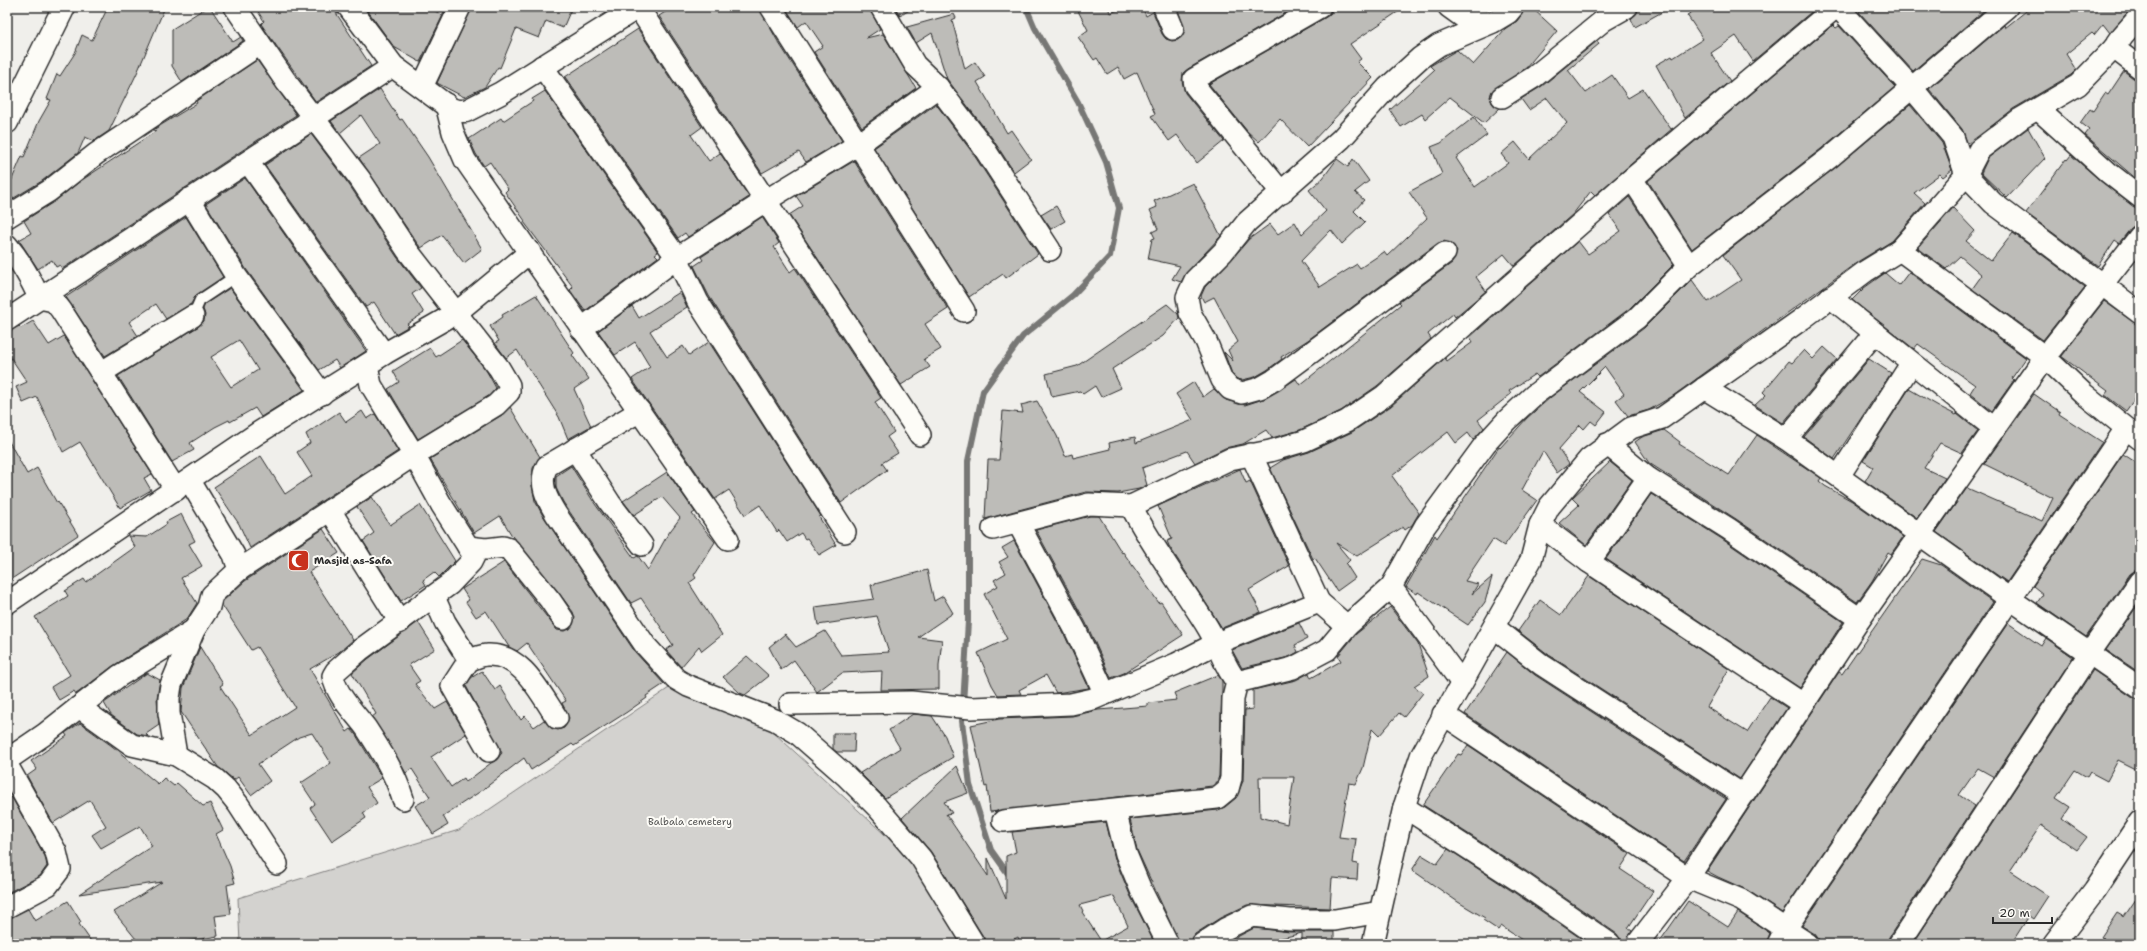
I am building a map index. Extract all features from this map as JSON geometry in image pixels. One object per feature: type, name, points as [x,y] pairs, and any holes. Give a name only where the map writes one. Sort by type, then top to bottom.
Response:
[{"type":"street","points":[[7,122],[64,7]]},
{"type":"street","points":[[176,755],[169,698],[171,685],[194,630],[209,607],[212,594],[239,570],[414,455],[496,405],[509,392],[509,385],[505,377],[407,250],[360,179],[260,44],[235,7]]},
{"type":"street","points":[[349,7],[393,66],[457,111],[466,110],[501,93],[638,7],[920,435]]},
{"type":"street","points":[[422,87],[460,7]]},
{"type":"street","points":[[771,7],[964,310]]},
{"type":"street","points":[[881,7],[915,65],[938,87],[982,144],[1050,250]]},
{"type":"street","points":[[1164,7],[1173,29]]},
{"type":"street","points":[[1282,193],[1195,86],[1194,79],[1320,7]]},
{"type":"street","points":[[1449,7],[1467,20],[1493,22]]},
{"type":"street","points":[[1446,253],[1274,380],[1260,388],[1242,393],[1230,389],[1222,380],[1206,341],[1190,314],[1187,297],[1195,280],[1248,222],[1341,139],[1387,88],[1420,58],[1439,45],[1493,22],[1508,13],[1513,7]]},
{"type":"street","points":[[1502,97],[1534,78],[1598,25],[1627,7]]},
{"type":"street","points":[[993,529],[1018,524],[1090,504],[1131,506],[1230,459],[1270,451],[1304,441],[1348,421],[1384,396],[1632,179],[1837,7],[1912,88],[1953,138],[1966,175],[1993,204],[2140,313]]},
{"type":"street","points":[[1237,682],[1293,668],[1326,650],[1347,626],[1391,587],[1425,526],[1486,444],[1507,420],[1534,395],[1637,318],[1689,266],[1829,158],[2005,8]]},
{"type":"street","points":[[1373,944],[1404,807],[1421,756],[1443,714],[1531,560],[1540,525],[1549,507],[1572,478],[1607,444],[1631,428],[1662,418],[1802,319],[1830,297],[1900,250],[1966,175],[1979,150],[2020,119],[2039,110],[2078,85],[2114,48],[2123,35],[2140,16]]},
{"type":"street","points":[[7,217],[49,191],[96,154],[260,44]]},
{"type":"street","points":[[2114,48],[2140,68]]},
{"type":"street","points":[[7,320],[393,66]]},
{"type":"street","points":[[542,66],[677,258],[698,302],[845,532]]},
{"type":"street","points":[[581,329],[677,258],[859,144],[938,87]]},
{"type":"street","points":[[446,104],[453,132],[465,160],[530,252],[581,329],[728,538]]},
{"type":"street","points":[[2039,110],[2109,173],[2140,197]]},
{"type":"street","points":[[248,162],[384,354]]},
{"type":"street","points":[[1632,179],[1689,266]]},
{"type":"street","points":[[189,199],[236,276],[322,394]]},
{"type":"street","points":[[1637,944],[1688,878],[1860,619],[1995,430],[2045,357],[2140,236]]},
{"type":"street","points":[[7,245],[15,255],[27,277],[32,282],[39,298]]},
{"type":"street","points":[[1782,936],[2010,599],[2133,435],[2063,376],[2045,357],[1900,250]]},
{"type":"street","points":[[7,603],[258,433],[384,354],[456,313],[530,252]]},
{"type":"street","points":[[1830,297],[1911,364],[1995,430]]},
{"type":"street","points":[[39,298],[54,301],[102,372],[234,555],[239,570]]},
{"type":"street","points":[[102,372],[193,316]]},
{"type":"street","points":[[1786,438],[1874,334]]},
{"type":"street","points":[[1839,476],[1911,364]]},
{"type":"street","points":[[367,365],[371,385],[414,455],[441,504],[474,556],[473,559],[434,597],[360,650],[336,671],[333,676],[340,693],[388,762],[397,780],[403,799]]},
{"type":"street","points":[[1704,388],[1786,438],[2010,599],[2140,688]]},
{"type":"street","points":[[640,411],[547,466],[543,474],[545,491],[556,514],[645,645],[676,679],[688,686],[775,720],[797,733],[846,776],[877,807],[921,858],[974,944]]},
{"type":"street","points":[[1607,444],[1648,478],[1729,529],[1860,619]]},
{"type":"street","points":[[575,449],[610,503],[642,545]]},
{"type":"street","points":[[1251,454],[1319,602],[1347,626]]},
{"type":"street","points":[[1589,562],[1648,478]]},
{"type":"street","points":[[1003,822],[1217,798],[1228,789],[1231,778],[1233,698],[1237,682],[1225,665],[1217,643],[1192,601],[1143,529],[1131,506]]},
{"type":"street","points":[[330,510],[400,622]]},
{"type":"street","points":[[1018,524],[1074,629],[1105,694]]},
{"type":"street","points":[[1540,525],[1589,562],[1803,704]]},
{"type":"street","points":[[468,547],[486,549],[503,547],[509,549],[550,600],[563,619]]},
{"type":"street","points":[[1899,944],[2089,654],[2140,581]]},
{"type":"street","points":[[1391,587],[1461,682]]},
{"type":"street","points":[[434,597],[445,622],[469,660]]},
{"type":"street","points":[[790,704],[911,702],[963,708],[1056,706],[1083,702],[1176,664],[1217,643],[1319,602]]},
{"type":"street","points":[[1494,627],[1542,665],[1744,795]]},
{"type":"street","points":[[7,760],[45,734],[119,676],[194,630]]},
{"type":"street","points":[[489,751],[452,686],[469,660],[485,655],[498,656],[513,661],[530,678],[557,718]]},
{"type":"street","points":[[79,707],[132,745],[176,755],[215,779],[226,789],[277,864]]},
{"type":"street","points":[[1443,714],[1688,878],[1741,900],[1782,936],[1808,944]]},
{"type":"street","points":[[7,765],[56,852],[60,869],[48,885],[7,907]]},
{"type":"street","points":[[1404,807],[1519,881],[1610,944]]},
{"type":"street","points":[[1115,810],[1126,854],[1141,890],[1168,944]]},
{"type":"street","points":[[2054,944],[2095,890],[2140,822]]},
{"type":"street","points":[[1202,944],[1225,929],[1252,916],[1290,920],[1335,920],[1380,912]]},
{"type":"lane","points":[[193,316],[200,300],[236,276]]},
{"type":"green space","name":"Balbala cemetery","points":[[669,688],[734,696],[908,856],[967,944],[240,944],[238,898],[459,830]]},
{"type":"building","points":[[108,7],[165,7],[137,73],[109,131],[94,141],[85,137],[78,153],[42,181],[9,201],[7,200],[7,191],[22,156],[24,157],[39,121],[51,100],[47,99],[57,74],[60,76],[75,53],[82,35],[92,40]]},
{"type":"building","points":[[207,7],[210,7],[233,42],[241,37],[243,41],[182,82],[172,66],[172,29]]},
{"type":"building","points":[[255,7],[337,7],[339,14],[336,13],[371,66],[316,102],[261,24],[264,21]]},
{"type":"building","points":[[365,7],[428,7],[442,15],[447,7],[420,62],[394,47]]},
{"type":"building","points":[[472,7],[572,7],[563,28],[546,21],[539,38],[516,29],[500,68],[498,67],[485,87],[464,97],[437,83]]},
{"type":"building","points":[[673,7],[759,7],[777,40],[842,141],[806,162],[799,152],[762,173],[659,16]]},
{"type":"building","points":[[785,7],[869,7],[880,29],[866,38],[883,34],[916,88],[862,127],[814,52],[823,46],[806,21],[798,27]]},
{"type":"building","points":[[895,7],[914,7],[900,16]]},
{"type":"building","points":[[1076,7],[1107,7],[1111,13],[1124,7],[1142,7],[1146,16],[1153,12],[1162,34],[1166,39],[1172,41],[1178,40],[1185,31],[1177,7],[1296,7],[1183,73],[1182,81],[1185,93],[1224,141],[1197,163],[1177,135],[1169,141],[1151,116],[1155,114],[1137,72],[1124,79],[1118,67],[1107,74],[1097,58],[1094,60],[1078,37],[1088,30]]},
{"type":"building","points":[[1332,7],[1405,7],[1350,44],[1361,59],[1357,62],[1373,78],[1307,147],[1280,119],[1259,142],[1247,131],[1209,84],[1326,17],[1331,13]]},
{"type":"building","points":[[1525,7],[1531,7],[1557,31],[1526,68],[1492,91],[1490,97],[1492,103],[1500,108],[1484,123],[1450,97],[1425,119],[1422,114],[1401,127],[1390,110],[1434,70],[1430,66],[1457,50],[1473,65],[1506,28],[1517,21]]},
{"type":"building","points":[[1639,7],[1671,7],[1635,27],[1631,19],[1637,13]]},
{"type":"building","points":[[1700,7],[1817,7],[1753,61],[1736,36],[1711,53],[1730,81],[1685,118],[1656,65],[1672,56],[1673,58],[1703,39],[1687,15]]},
{"type":"building","points":[[1866,7],[1988,7],[1913,71],[1859,12]]},
{"type":"building","points":[[2031,7],[2132,7],[2110,33],[2103,24],[2094,35],[2092,33],[2066,54],[2076,70],[2071,75],[2013,109],[1968,145],[1962,129],[1929,89],[2004,25],[2005,28]]},
{"type":"building","points":[[954,14],[956,18],[952,20],[965,69],[975,62],[985,77],[977,82],[1007,133],[1011,130],[1031,159],[1014,172],[992,138],[947,79],[932,33],[916,43],[907,27]]},
{"type":"building","points":[[1833,25],[1836,28],[1839,26],[1895,87],[1821,149],[1692,249],[1648,181]]},
{"type":"building","points":[[638,29],[702,127],[691,135],[709,161],[720,153],[749,197],[688,237],[685,233],[678,238],[565,77]]},
{"type":"building","points":[[1597,41],[1599,44],[1568,70],[1586,93],[1612,75],[1628,98],[1643,89],[1671,129],[1673,128],[1595,195],[1591,191],[1573,214],[1514,266],[1504,254],[1476,277],[1486,291],[1455,317],[1453,314],[1428,334],[1431,339],[1377,386],[1341,411],[1300,430],[1272,438],[1266,430],[1243,444],[1225,448],[1195,463],[1187,451],[1142,468],[1147,485],[1139,489],[1118,493],[1086,492],[985,519],[988,460],[999,460],[1003,411],[1023,413],[1021,405],[1037,401],[1057,436],[1065,456],[1072,454],[1073,458],[1110,449],[1109,443],[1135,437],[1136,443],[1193,420],[1176,394],[1194,382],[1203,397],[1214,389],[1226,400],[1245,405],[1266,398],[1296,379],[1300,385],[1401,304],[1399,302],[1452,263],[1457,252],[1454,246],[1444,241],[1438,243],[1308,340],[1281,357],[1282,359],[1267,370],[1255,377],[1242,380],[1237,379],[1232,374],[1224,352],[1233,361],[1228,350],[1238,342],[1214,297],[1204,302],[1201,296],[1205,287],[1249,239],[1270,224],[1278,234],[1295,222],[1302,234],[1326,211],[1309,190],[1323,178],[1337,159],[1348,167],[1353,159],[1369,181],[1355,192],[1364,200],[1354,211],[1365,222],[1342,244],[1331,230],[1301,261],[1320,287],[1357,264],[1360,268],[1384,252],[1387,256],[1427,218],[1409,192],[1442,174],[1431,147],[1441,143],[1474,117],[1487,135],[1456,158],[1475,187],[1508,163],[1501,154],[1515,142],[1529,159],[1567,123],[1547,98],[1529,110],[1521,99],[1542,86]]},
{"type":"building","points":[[257,60],[296,115],[62,269],[60,265],[56,267],[52,260],[38,269],[19,240],[31,233],[24,221],[55,201],[79,182],[156,131],[153,130],[197,103],[196,101]]},
{"type":"building","points":[[2124,71],[2133,78],[2140,80],[2140,182],[2085,135],[2089,130],[2080,123],[2090,109],[2093,111],[2105,93],[2108,95]]},
{"type":"building","points":[[380,89],[400,120],[402,119],[428,157],[482,249],[464,263],[442,235],[421,248],[417,243],[359,158],[380,144],[361,115],[340,133],[331,121]]},
{"type":"building","points":[[545,91],[658,252],[655,254],[658,257],[585,311],[570,290],[573,287],[524,222],[525,221],[505,192],[508,189],[490,162],[484,166],[469,139],[501,118],[503,121]]},
{"type":"building","points":[[936,104],[972,152],[1038,254],[1006,278],[1003,274],[969,297],[874,148]]},
{"type":"building","points":[[1910,105],[1942,143],[1952,170],[1943,177],[1940,174],[1914,193],[1925,203],[1892,241],[1859,261],[1673,396],[1649,410],[1628,416],[1616,400],[1624,394],[1605,367],[1580,392],[1606,412],[1596,425],[1591,421],[1584,429],[1580,425],[1559,449],[1569,464],[1557,473],[1543,451],[1522,490],[1537,500],[1504,546],[1493,539],[1465,581],[1478,584],[1472,594],[1492,577],[1485,602],[1468,625],[1418,592],[1417,594],[1406,587],[1435,535],[1437,538],[1499,447],[1500,448],[1527,418],[1551,397],[1644,328],[1692,280],[1708,302],[1741,280],[1723,255],[1836,167]]},
{"type":"building","points":[[2028,128],[2045,158],[2007,198],[1981,173],[1988,158]]},
{"type":"building","points":[[311,134],[350,186],[397,257],[421,288],[412,294],[424,313],[407,324],[409,326],[395,334],[374,302],[366,307],[265,165]]},
{"type":"building","points":[[2071,155],[2102,182],[2133,206],[2140,209],[2140,224],[2131,228],[2119,243],[2115,240],[2098,266],[2026,213],[2066,159],[2067,160]]},
{"type":"building","points":[[854,161],[948,309],[925,324],[941,349],[924,359],[930,367],[901,385],[789,215],[803,206],[796,196]]},
{"type":"building","points":[[245,178],[366,351],[340,368],[335,360],[319,370],[246,269],[206,204]]},
{"type":"building","points":[[1193,183],[1221,236],[1187,272],[1181,282],[1172,279],[1180,266],[1148,259],[1152,239],[1155,238],[1152,232],[1158,229],[1150,210],[1157,207],[1154,201]]},
{"type":"building","points":[[1629,197],[1674,264],[1629,309],[1538,377],[1535,374],[1509,391],[1511,394],[1478,420],[1484,428],[1473,440],[1468,433],[1456,443],[1448,432],[1392,476],[1419,513],[1412,525],[1405,530],[1403,527],[1357,556],[1336,543],[1350,560],[1346,564],[1355,578],[1337,591],[1315,558],[1313,559],[1270,468],[1283,460],[1309,452],[1352,432],[1391,406],[1445,358],[1447,361],[1473,342],[1470,337],[1578,241],[1588,254],[1621,231],[1609,215]]},
{"type":"building","points":[[1056,206],[1065,221],[1051,229],[1041,215]]},
{"type":"building","points":[[1953,208],[1975,231],[1966,241],[1991,261],[2013,233],[2085,287],[2043,340],[1972,289],[1982,275],[1960,256],[1946,269],[1918,248]]},
{"type":"building","points":[[186,217],[223,277],[196,295],[191,304],[166,319],[156,304],[129,322],[138,336],[105,356],[66,297]]},
{"type":"building","points":[[762,217],[779,243],[774,247],[790,272],[795,268],[881,398],[875,402],[894,432],[887,437],[898,453],[882,463],[887,470],[841,503],[709,296],[694,266],[703,260],[701,257]]},
{"type":"building","points":[[1909,272],[2026,358],[2012,378],[2014,380],[1992,411],[1970,393],[1975,385],[1918,344],[1914,349],[1852,300],[1864,288],[1885,273],[1899,285]]},
{"type":"building","points":[[230,288],[304,390],[261,417],[255,408],[230,422],[229,420],[215,427],[190,443],[194,450],[172,462],[118,376],[199,326],[204,321],[205,315],[203,309],[205,304]],"holes":[[[239,340],[258,370],[231,387],[211,357]]]},
{"type":"building","points":[[680,292],[687,307],[650,331],[667,357],[683,346],[689,355],[709,342],[821,516],[819,517],[836,545],[819,555],[807,538],[805,539],[801,533],[787,542],[779,530],[777,532],[760,505],[745,515],[729,490],[715,499],[632,379],[650,367],[635,342],[615,355],[598,331],[632,306],[639,318]]},
{"type":"building","points":[[536,295],[574,353],[572,355],[589,379],[574,389],[591,426],[568,439],[559,417],[517,350],[506,358],[495,343],[499,341],[490,326],[503,317],[502,315]]},
{"type":"building","points":[[2104,301],[2140,327],[2140,391],[2126,411],[2105,395],[2108,391],[2061,356]]},
{"type":"building","points":[[1167,304],[1178,314],[1179,318],[1163,336],[1112,369],[1121,388],[1101,397],[1095,386],[1083,394],[1080,391],[1052,397],[1046,374],[1077,366]]},
{"type":"building","points":[[33,321],[49,345],[64,336],[152,474],[144,478],[151,490],[120,508],[80,442],[63,452],[37,397],[23,403],[16,387],[27,382],[7,352],[7,332],[19,326],[21,328]]},
{"type":"building","points":[[462,340],[486,370],[496,388],[489,396],[418,439],[388,389],[399,382],[393,371],[430,348],[436,357]]},
{"type":"building","points":[[1824,347],[1837,359],[1783,423],[1755,405],[1766,395],[1763,392],[1789,361],[1792,363],[1804,350],[1813,359]]},
{"type":"building","points":[[1869,359],[1891,373],[1834,459],[1804,437]]},
{"type":"building","points":[[1909,389],[1942,408],[1956,415],[1957,414],[1978,431],[1962,453],[1940,443],[1924,468],[1945,478],[1917,518],[1865,481],[1873,467],[1863,461]]},
{"type":"building","points":[[2034,394],[2060,412],[2059,414],[2102,442],[2007,582],[1936,532],[1967,488],[2042,521],[2053,498],[1984,464]]},
{"type":"building","points":[[510,407],[540,457],[533,468],[532,485],[535,501],[542,514],[635,652],[664,684],[646,696],[647,698],[627,712],[574,746],[572,744],[531,770],[524,758],[481,791],[443,816],[448,825],[433,834],[415,806],[430,797],[412,769],[406,773],[372,717],[376,714],[352,673],[368,659],[418,622],[435,649],[409,665],[420,681],[415,684],[435,709],[447,702],[466,734],[431,757],[451,787],[464,778],[466,782],[495,761],[502,753],[466,686],[471,678],[482,671],[495,690],[500,686],[521,720],[525,716],[534,727],[544,720],[551,728],[558,730],[564,728],[569,718],[562,703],[566,701],[527,643],[517,651],[509,647],[486,611],[476,617],[466,602],[469,600],[462,589],[504,562],[557,630],[564,631],[570,629],[575,618],[573,612],[514,539],[500,516],[474,533],[430,459],[502,415]]},
{"type":"building","points":[[362,411],[367,419],[375,414],[398,451],[250,548],[239,524],[214,487],[261,456],[285,494],[312,476],[297,452],[310,443],[306,434],[339,412],[346,422]]},
{"type":"building","points":[[1664,430],[1680,442],[1679,444],[1729,475],[1757,435],[1821,478],[1819,481],[1825,486],[1852,501],[1903,537],[1891,554],[1888,552],[1872,581],[1857,602],[1736,519],[1649,463],[1635,442],[1642,437]]},
{"type":"building","points":[[7,438],[27,474],[37,468],[57,503],[58,502],[78,535],[7,582]]},
{"type":"building","points":[[2123,454],[2140,465],[2140,569],[2130,574],[2086,637],[2037,603],[2043,594],[2033,586]]},
{"type":"building","points":[[1610,462],[1632,480],[1586,545],[1559,523],[1579,505],[1572,498]]},
{"type":"building","points":[[571,466],[595,504],[634,558],[638,556],[648,570],[668,534],[680,518],[662,497],[634,515],[623,501],[667,472],[695,512],[692,514],[715,542],[694,575],[696,578],[689,583],[722,635],[702,651],[699,646],[681,667],[666,650],[673,645],[641,598],[631,603],[563,502],[556,488],[556,476]]},
{"type":"building","points":[[1240,469],[1246,483],[1250,481],[1289,566],[1249,590],[1261,612],[1222,628],[1169,546],[1167,541],[1172,539],[1158,506]]},
{"type":"building","points":[[1651,494],[1722,539],[1843,622],[1800,688],[1606,559]]},
{"type":"building","points":[[372,497],[390,525],[420,505],[455,561],[439,577],[434,572],[423,580],[426,585],[401,601],[363,541],[374,533],[357,507]]},
{"type":"building","points":[[181,514],[195,541],[189,544],[202,566],[181,578],[197,603],[187,619],[113,666],[76,694],[74,691],[59,700],[51,687],[70,675],[35,617],[68,596],[65,591],[84,579],[86,582],[135,547],[128,536],[147,537],[167,524],[166,522]]},
{"type":"building","points":[[1090,516],[1099,516],[1122,553],[1123,552],[1159,603],[1161,602],[1183,635],[1124,673],[1111,678],[1086,623],[1036,530]]},
{"type":"building","points":[[323,529],[339,553],[309,572],[353,640],[339,652],[310,669],[347,732],[351,729],[356,735],[382,778],[367,787],[377,803],[363,813],[366,818],[332,841],[310,808],[315,804],[301,783],[331,763],[312,733],[299,737],[258,764],[270,781],[251,795],[238,777],[234,780],[218,767],[181,712],[183,688],[200,647],[223,684],[220,686],[252,735],[295,707],[257,647],[251,650],[222,605],[223,601],[245,581]]},
{"type":"building","points":[[1014,541],[1064,634],[1089,688],[1056,693],[1046,675],[1019,690],[1021,694],[998,695],[992,685],[978,653],[1007,639],[984,594],[998,586],[994,580],[1006,573],[999,562],[1008,557],[1002,548]]},
{"type":"building","points":[[1922,559],[1941,565],[1993,602],[1782,913],[1747,890],[1707,871],[1839,672],[1842,674]]},
{"type":"building","points":[[927,570],[934,601],[943,596],[953,613],[918,637],[942,640],[939,665],[939,689],[881,690],[882,671],[842,673],[817,692],[794,660],[781,670],[769,647],[785,634],[796,647],[825,631],[841,655],[889,652],[877,616],[818,625],[815,607],[874,599],[871,585]]},
{"type":"building","points":[[1589,576],[1729,669],[1707,707],[1747,732],[1770,697],[1787,708],[1740,779],[1549,655],[1518,631],[1540,600],[1561,615]]},
{"type":"building","points":[[2140,602],[2140,673],[2106,650]]},
{"type":"building","points":[[1390,607],[1418,644],[1429,676],[1414,686],[1423,693],[1404,717],[1399,713],[1379,736],[1372,729],[1363,768],[1356,784],[1349,783],[1339,837],[1356,839],[1353,863],[1358,864],[1357,880],[1332,878],[1330,908],[1247,905],[1220,918],[1195,934],[1190,944],[1180,944],[1137,850],[1130,819],[1218,810],[1225,807],[1236,798],[1243,781],[1245,710],[1253,709],[1253,690],[1296,680],[1309,673],[1311,678],[1341,661],[1338,656],[1356,634]],"holes":[[[1259,777],[1294,777],[1287,824],[1260,817]]]},
{"type":"building","points":[[1299,623],[1307,639],[1295,645],[1298,652],[1289,657],[1242,668],[1232,650]]},
{"type":"building","points":[[2008,623],[2041,646],[2046,638],[2073,657],[1994,777],[1978,768],[1959,795],[1975,806],[1889,937],[1887,944],[1820,944],[1815,934],[1802,926]]},
{"type":"building","points":[[1507,652],[1535,675],[1726,799],[1684,861],[1465,714]]},
{"type":"building","points":[[747,656],[769,676],[745,695],[740,693],[723,677]]},
{"type":"building","points":[[2093,670],[2133,698],[2140,700],[2140,761],[2136,769],[2118,760],[2107,781],[2090,772],[2087,777],[2075,770],[2056,798],[2070,807],[2062,819],[2087,837],[2077,850],[2041,825],[2010,871],[2048,896],[2033,919],[2029,916],[2011,944],[1913,944]]},
{"type":"building","points":[[147,673],[160,680],[157,698],[159,725],[146,734],[148,736],[137,734],[111,715],[104,703]]},
{"type":"building","points":[[1218,675],[1222,681],[1219,776],[1217,782],[1212,786],[990,812],[987,786],[985,787],[971,725],[999,719],[1072,716],[1098,710],[1148,706],[1148,703],[1177,700],[1174,693]]},
{"type":"building","points":[[913,714],[932,716],[945,736],[953,757],[885,798],[860,773],[900,748],[889,730]]},
{"type":"building","points":[[80,723],[112,746],[158,784],[164,778],[174,786],[177,783],[203,806],[210,803],[223,830],[216,834],[230,866],[235,883],[227,885],[231,914],[215,916],[218,936],[183,942],[185,944],[140,944],[114,912],[162,882],[79,894],[152,846],[140,826],[101,848],[92,835],[106,826],[90,800],[53,823],[27,776],[37,769],[31,761],[67,736],[65,733]]},
{"type":"building","points":[[833,733],[855,733],[854,752],[837,752],[833,749]]},
{"type":"building","points":[[1468,745],[1630,854],[1620,869],[1653,891],[1628,928],[1632,931],[1625,944],[1622,944],[1617,934],[1526,871],[1423,805],[1458,754],[1461,755]]},
{"type":"building","points":[[957,766],[968,793],[944,802],[952,813],[946,814],[988,876],[988,858],[1006,899],[1006,856],[1016,852],[1012,832],[1106,822],[1115,859],[1130,895],[1155,944],[1021,944],[1018,937],[1005,944],[986,944],[984,938],[931,852],[902,818]],"holes":[[[1114,896],[1128,926],[1101,941],[1082,912],[1083,911],[1080,905]]]},
{"type":"building","points":[[7,789],[45,856],[47,866],[40,876],[7,893]]},
{"type":"building","points":[[1448,849],[1589,944],[1528,944],[1501,926],[1498,930],[1483,920],[1485,918],[1458,902],[1412,870],[1422,855],[1437,864]]},
{"type":"building","points":[[2136,899],[2140,925],[2140,944],[2099,944],[2103,938],[2101,937],[2117,913],[2124,917]]},
{"type":"building","points":[[68,901],[81,922],[79,924],[93,944],[7,944],[7,919],[28,909],[35,921]]},
{"type":"building","points":[[1688,901],[1728,927],[1738,912],[1770,933],[1766,944],[1658,944]]},
{"type":"building","points":[[1254,928],[1290,932],[1334,932],[1334,944],[1302,944],[1302,933],[1258,944],[1224,944]]},
{"type":"waterway","points":[[1011,878],[991,850],[970,785],[962,721],[968,621],[968,461],[983,391],[1023,336],[1073,295],[1110,256],[1119,208],[1106,162],[1078,102],[1035,28],[1026,7]]},
{"type":"place","name":"Masjid as-Safa","points":[[298,560]]}]
